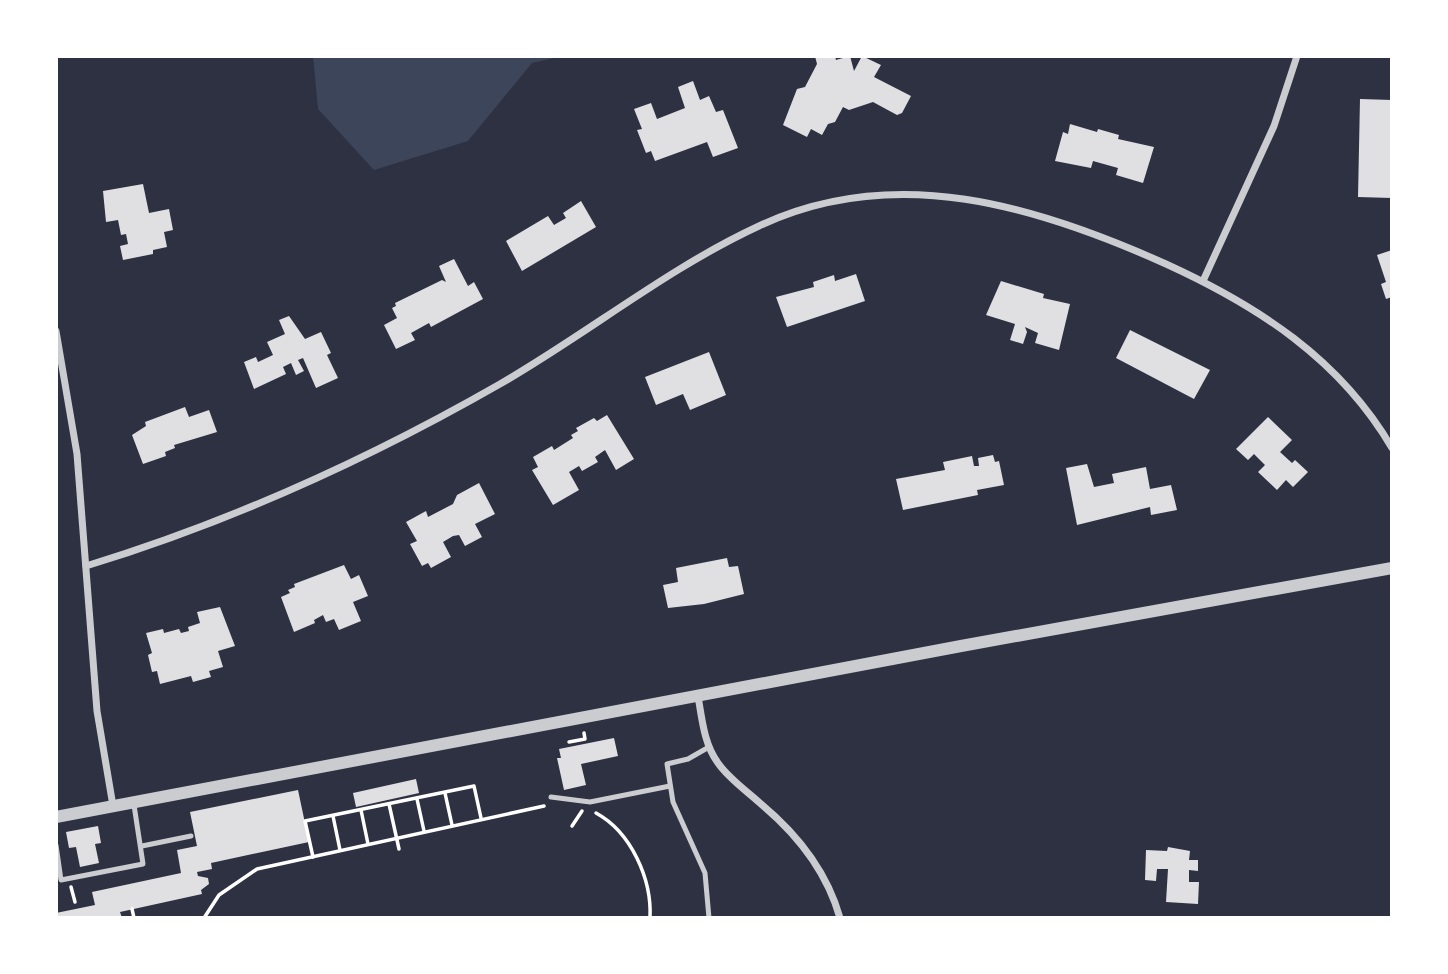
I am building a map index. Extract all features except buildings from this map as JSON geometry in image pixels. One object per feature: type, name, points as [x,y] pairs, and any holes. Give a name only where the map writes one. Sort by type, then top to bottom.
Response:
[{"type":"street","points":[[1203,281],[1274,126],[1297,56]]},
{"type":"street","points":[[86,566],[217,520],[372,451],[518,373],[721,245],[760,226],[813,206],[902,193],[995,202],[1081,227],[1203,281],[1263,315],[1307,347],[1361,401],[1392,448]]},
{"type":"street","points":[[56,331],[77,454],[97,711],[113,806]]},
{"type":"street","points":[[56,817],[1392,568]]},
{"type":"street","points":[[698,696],[709,747],[727,774],[773,814],[811,856],[831,892],[840,918]]},
{"type":"lane","points":[[709,747],[688,759],[667,764],[673,802],[705,873],[709,918]]},
{"type":"lane","points":[[551,797],[590,802],[670,786]]},
{"type":"lane","points":[[56,845],[61,880],[143,864],[134,803]]},
{"type":"lane","points":[[142,846],[191,836]]},
{"type":"path","points":[[569,743],[585,739],[583,730]]},
{"type":"path","points":[[313,856],[305,821],[474,786],[481,818]]},
{"type":"path","points":[[445,793],[452,825]]},
{"type":"path","points":[[417,798],[424,831]]},
{"type":"path","points":[[389,804],[399,849]]},
{"type":"path","points":[[204,918],[219,895],[234,881],[257,869],[481,818],[556,805]]},
{"type":"path","points":[[576,806],[604,818],[627,844],[644,876],[650,918]]},
{"type":"path","points":[[361,810],[368,844]]},
{"type":"path","points":[[332,816],[341,850]]},
{"type":"path","points":[[132,909],[134,918]]},
{"type":"shaded area","points":[[313,56],[563,56],[532,63],[468,141],[374,170],[318,109]]}]
